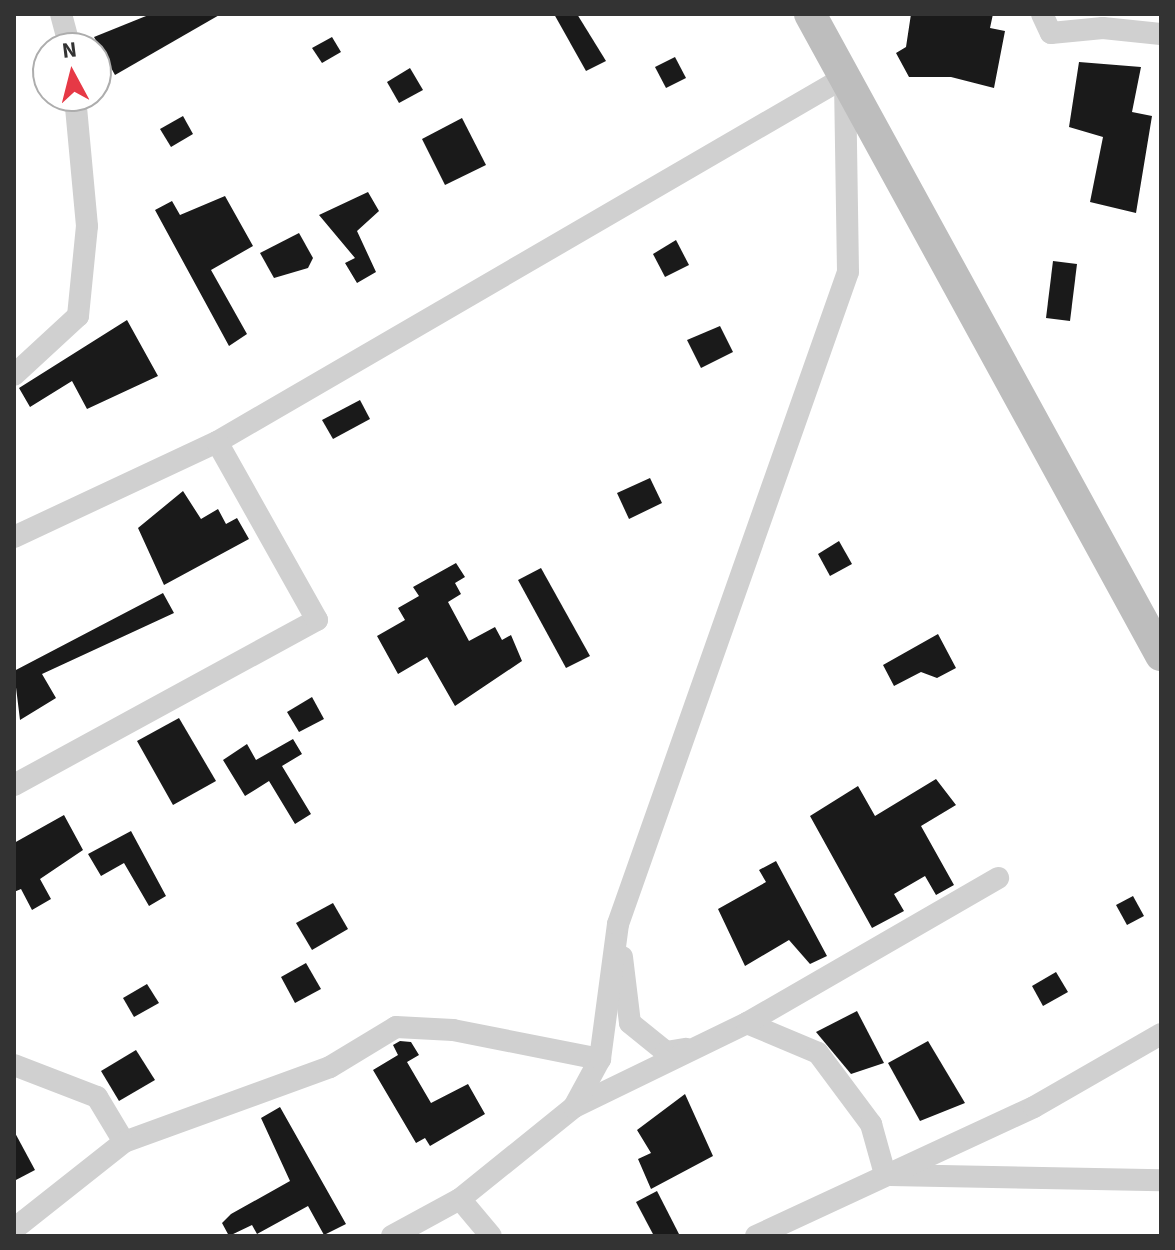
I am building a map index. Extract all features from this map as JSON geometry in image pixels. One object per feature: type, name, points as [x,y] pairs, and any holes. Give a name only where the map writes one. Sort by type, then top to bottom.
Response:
[{"type":"street","points":[[810,14],[1161,655]]},
{"type":"street","points":[[1042,14],[1051,33],[1103,28],[1161,34]]},
{"type":"street","points":[[14,537],[217,442],[845,77]]},
{"type":"street","points":[[574,1107],[600,1059],[618,924],[848,272],[845,77]]},
{"type":"street","points":[[14,375],[78,316],[87,226],[76,112]]},
{"type":"street","points":[[14,785],[317,620],[217,442]]},
{"type":"street","points":[[392,1236],[460,1199],[574,1107],[747,1023],[998,878]]},
{"type":"street","points":[[618,924],[630,1023],[666,1052],[692,1048]]},
{"type":"street","points":[[747,1023],[818,1053],[871,1124],[885,1174]]},
{"type":"street","points":[[14,1229],[124,1142],[330,1067],[396,1027],[453,1030],[600,1059]]},
{"type":"street","points":[[756,1236],[1034,1107],[1161,1034]]},
{"type":"street","points":[[14,1065],[97,1097],[124,1142]]},
{"type":"street","points":[[885,1174],[1161,1180]]},
{"type":"street","points":[[460,1199],[491,1236]]},
{"type":"building","points":[[151,14],[221,14],[115,75],[112,70],[112,32],[106,32]]},
{"type":"building","points":[[554,14],[577,14],[606,61],[586,71]]},
{"type":"building","points":[[911,14],[993,14],[990,28],[1005,31],[994,88],[951,77],[909,77],[896,53],[906,47]]},
{"type":"building","points":[[332,37],[341,52],[322,63],[312,48]]},
{"type":"building","points":[[675,57],[686,78],[666,88],[655,67]]},
{"type":"building","points":[[1079,62],[1141,67],[1132,112],[1152,116],[1136,213],[1090,202],[1103,137],[1069,127]]},
{"type":"building","points":[[410,68],[423,90],[399,103],[387,82]]},
{"type":"building","points":[[183,116],[193,134],[171,147],[160,129]]},
{"type":"building","points":[[462,118],[486,165],[445,185],[422,139]]},
{"type":"building","points":[[368,192],[379,211],[357,231],[376,272],[357,283],[345,263],[355,258],[319,215]]},
{"type":"building","points":[[225,196],[253,246],[211,270],[247,334],[229,346],[155,210],[172,201],[180,215]]},
{"type":"building","points":[[299,233],[313,258],[308,268],[274,278],[260,253]]},
{"type":"building","points":[[676,240],[689,265],[665,277],[653,254]]},
{"type":"building","points":[[1053,261],[1077,264],[1070,321],[1046,318]]},
{"type":"building","points":[[127,320],[158,376],[87,409],[72,381],[30,407],[19,388]]},
{"type":"building","points":[[720,326],[733,352],[701,368],[687,340]]},
{"type":"building","points":[[360,400],[370,419],[333,439],[322,420]]},
{"type":"building","points":[[650,478],[662,503],[629,519],[617,493]]},
{"type":"building","points":[[183,491],[201,519],[218,509],[226,524],[237,518],[249,539],[164,585],[138,528]]},
{"type":"building","points":[[839,541],[852,564],[830,576],[818,554]]},
{"type":"building","points":[[456,563],[465,577],[455,583],[461,594],[448,602],[469,641],[495,627],[502,640],[511,635],[522,661],[455,706],[427,657],[398,674],[377,636],[405,620],[398,608],[419,596],[413,587]]},
{"type":"building","points":[[541,568],[590,656],[566,668],[518,580]]},
{"type":"building","points":[[163,593],[174,613],[42,674],[56,698],[20,720],[14,671]]},
{"type":"building","points":[[938,634],[956,668],[937,678],[921,672],[894,686],[883,665]]},
{"type":"building","points":[[312,697],[324,719],[299,732],[287,712]]},
{"type":"building","points":[[179,718],[216,781],[173,805],[137,741]]},
{"type":"building","points":[[293,739],[302,754],[282,766],[311,814],[295,824],[269,781],[245,796],[223,760],[247,744],[256,760]]},
{"type":"building","points":[[936,779],[956,805],[921,826],[954,885],[936,895],[925,876],[894,894],[904,911],[872,928],[810,816],[858,786],[875,816]]},
{"type":"building","points":[[64,815],[83,850],[40,879],[51,899],[32,910],[21,889],[14,892],[14,843]]},
{"type":"building","points":[[131,831],[166,896],[149,906],[124,863],[101,876],[88,854]]},
{"type":"building","points":[[776,861],[827,956],[810,964],[789,940],[745,966],[718,909],[766,882],[759,870]]},
{"type":"building","points":[[1133,896],[1144,916],[1127,925],[1116,905]]},
{"type":"building","points":[[333,903],[348,929],[312,950],[296,923]]},
{"type":"building","points":[[306,963],[321,989],[295,1003],[281,977]]},
{"type":"building","points":[[1056,972],[1068,992],[1043,1006],[1032,986]]},
{"type":"building","points":[[147,984],[159,1003],[134,1017],[123,998]]},
{"type":"building","points":[[857,1011],[884,1063],[851,1074],[816,1032]]},
{"type":"building","points":[[400,1041],[411,1042],[419,1055],[407,1062],[431,1103],[468,1084],[485,1114],[430,1146],[425,1138],[416,1143],[373,1070],[398,1055],[393,1045]]},
{"type":"building","points":[[928,1041],[965,1103],[920,1121],[888,1063]]},
{"type":"building","points":[[136,1050],[155,1080],[119,1101],[101,1071]]},
{"type":"building","points":[[685,1094],[713,1156],[651,1189],[638,1159],[651,1153],[637,1130]]},
{"type":"building","points":[[280,1107],[346,1224],[324,1235],[308,1206],[257,1234],[252,1225],[229,1236],[222,1223],[231,1214],[290,1181],[261,1118]]},
{"type":"building","points":[[14,1131],[35,1170],[14,1181]]},
{"type":"building","points":[[657,1191],[680,1236],[654,1236],[636,1202]]}]
